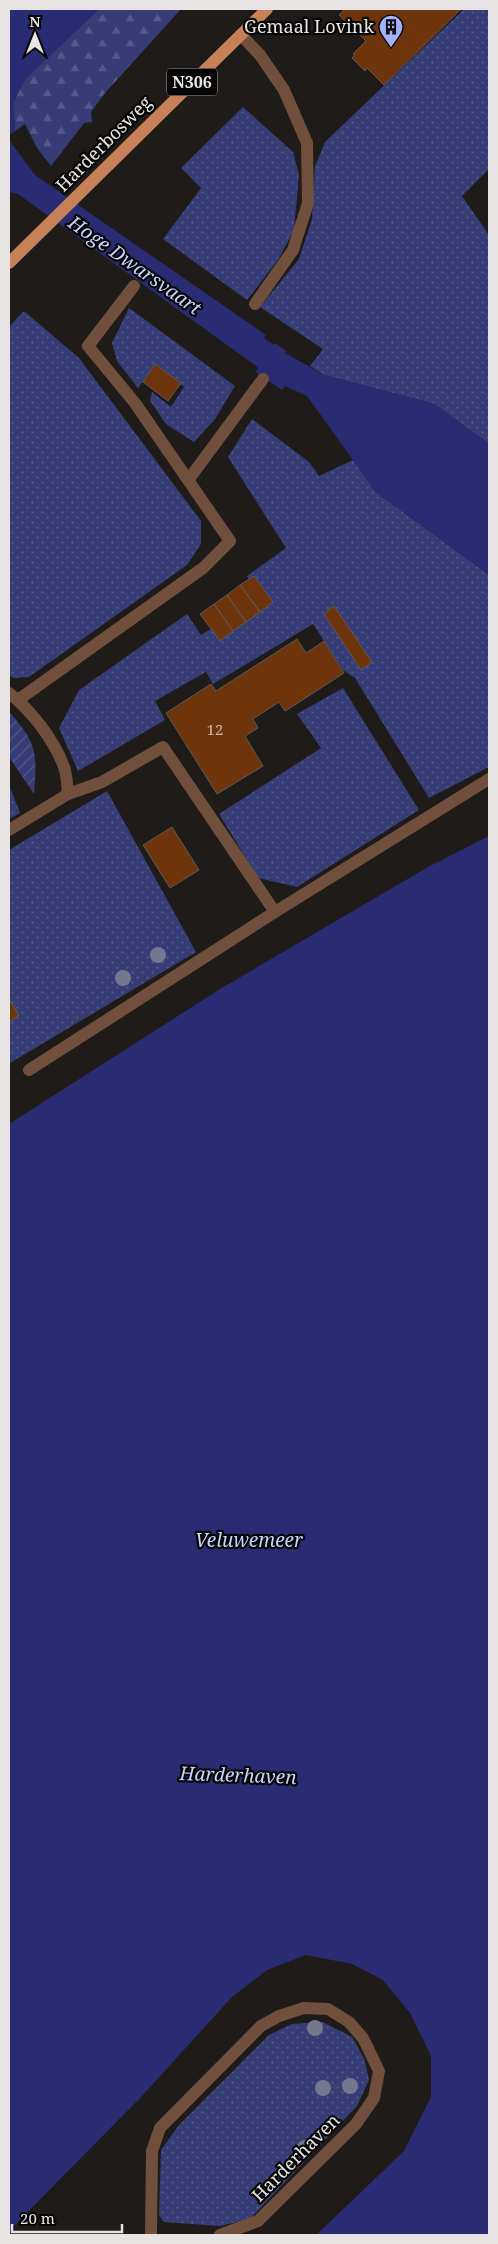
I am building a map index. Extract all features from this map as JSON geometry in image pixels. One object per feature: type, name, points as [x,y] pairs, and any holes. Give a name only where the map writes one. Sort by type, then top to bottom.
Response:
[{"type":"main road","name":"Harderbosweg","points":[[9,263],[267,9]]},
{"type":"street","points":[[241,35],[260,56],[284,90],[307,143],[308,203],[293,250],[255,304]]},
{"type":"street","points":[[68,794],[65,769],[53,742],[13,697],[202,568],[230,541],[135,403],[88,346],[134,286]]},
{"type":"street","points":[[189,479],[263,378]]},
{"type":"street","points":[[9,830],[68,794],[102,782],[163,747],[275,912]]},
{"type":"street","points":[[29,1070],[275,912],[489,779]]},
{"type":"street","name":"Harderhaven","points":[[151,2235],[152,2151],[160,2128],[261,2026],[279,2016],[304,2008],[328,2009],[349,2022],[363,2038],[379,2071],[374,2098],[356,2124],[258,2221],[220,2235]]},
{"type":"green space","points":[[99,9],[181,9],[105,93],[91,112],[92,122],[84,123],[51,166],[37,148],[25,124],[15,131],[13,103],[25,79]]},
{"type":"green space","points":[[464,9],[489,9],[489,169],[462,196],[489,235],[489,444],[434,404],[324,375],[310,366],[323,349],[260,307],[299,259],[312,219],[315,166],[325,142]]},
{"type":"green space","points":[[243,107],[293,152],[299,175],[294,230],[278,260],[247,300],[163,239],[201,188],[181,168]]},
{"type":"green space","points":[[129,308],[235,386],[215,419],[194,442],[166,424],[150,401],[152,392],[171,407],[184,387],[155,365],[138,388],[117,361],[112,343]]},
{"type":"green space","points":[[24,311],[79,358],[201,521],[201,544],[187,565],[29,677],[14,678],[9,675],[9,327]]},
{"type":"green space","points":[[252,419],[309,462],[319,476],[353,460],[376,492],[489,575],[489,767],[429,798],[355,678],[343,670],[313,624],[213,684],[206,672],[155,701],[165,720],[78,771],[59,728],[79,690],[187,614],[201,635],[260,598],[247,576],[286,548],[228,457]]},
{"type":"green space","points":[[343,688],[419,810],[297,887],[258,878],[219,814],[321,748],[297,714]]},
{"type":"green space","points":[[9,712],[26,733],[34,750],[34,794],[9,757]]},
{"type":"green space","points":[[9,785],[20,813],[9,819]]},
{"type":"green space","points":[[107,791],[196,952],[10,1063],[9,850]]},
{"type":"green space","points":[[323,2022],[352,2037],[364,2058],[369,2080],[357,2106],[250,2219],[220,2226],[164,2222],[159,2215],[161,2150],[179,2125],[269,2035],[292,2024]]},
{"type":"water","points":[[9,9],[99,9],[25,79],[13,103],[15,131],[9,135]]},
{"type":"water","name":"Hoge Dwarsvaart","points":[[9,140],[35,175],[266,335],[264,338],[274,345],[275,343],[286,351],[285,353],[324,375],[434,404],[489,444],[489,575],[376,492],[307,396],[285,386],[282,390],[255,372],[258,368],[256,366],[18,194],[9,192]]},
{"type":"water","name":"Veluwemeer","points":[[489,836],[489,2235],[316,2235],[404,2151],[431,2097],[431,2056],[410,2013],[383,1980],[352,1964],[306,1955],[267,1970],[232,1997],[142,2096],[9,2231],[9,1124],[220,989],[428,867]]},
{"type":"building","name":"Gemaal Lovink","points":[[345,9],[461,9],[384,85],[367,68],[365,71],[352,58],[355,55],[353,54],[366,41],[339,15]]},
{"type":"building","points":[[155,364],[181,383],[168,401],[143,382]]},
{"type":"building","points":[[254,576],[273,602],[260,612],[240,585]]},
{"type":"building","points":[[240,585],[260,612],[246,622],[227,595]]},
{"type":"building","points":[[227,595],[246,622],[233,631],[214,604]]},
{"type":"building","points":[[214,604],[233,631],[220,641],[200,614]]},
{"type":"building","points":[[334,606],[372,662],[361,670],[324,614]]},
{"type":"building","points":[[297,639],[306,653],[324,641],[344,673],[287,710],[285,711],[279,702],[253,719],[258,728],[245,736],[263,766],[217,794],[166,713],[211,684],[216,691]]},
{"type":"building","points":[[172,827],[199,870],[170,888],[143,845]]},
{"type":"building","points":[[9,999],[19,1015],[9,1022]]},
{"type":"place","name":"Gemaal Lovink","points":[[391,48]]}]
